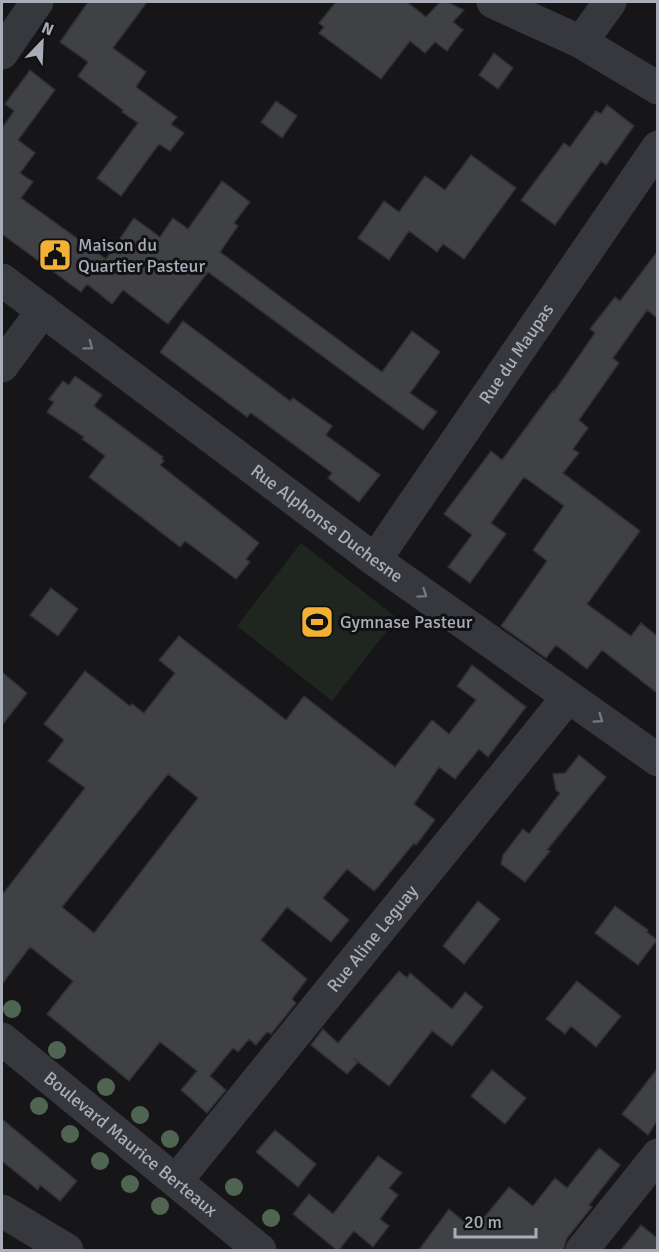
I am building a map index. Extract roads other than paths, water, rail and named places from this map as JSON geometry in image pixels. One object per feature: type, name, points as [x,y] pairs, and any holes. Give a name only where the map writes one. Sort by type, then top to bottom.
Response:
[{"type":"street","points":[[2,53],[37,2]]},
{"type":"street","points":[[493,2],[581,42],[657,88]]},
{"type":"street","points":[[581,42],[610,2]]},
{"type":"street","name":"Rue du Maupas","points":[[375,560],[657,147]]},
{"type":"street","name":"Rue Alphonse Duchesne","points":[[2,280],[375,560],[657,760]]},
{"type":"street","points":[[2,366],[43,310]]},
{"type":"street","name":"Rue Aline Leguay","points":[[176,1181],[568,697]]},
{"type":"street","name":"Boulevard Maurice Berteaux","points":[[2,1039],[260,1251]]},
{"type":"street","points":[[582,1251],[657,1155]]},
{"type":"street","points":[[2,1211],[67,1251]]},
{"type":"place","name":"Maison du Quartier Pasteur","points":[[55,255]]},
{"type":"place","name":"Gymnase Pasteur","points":[[317,622]]}]
